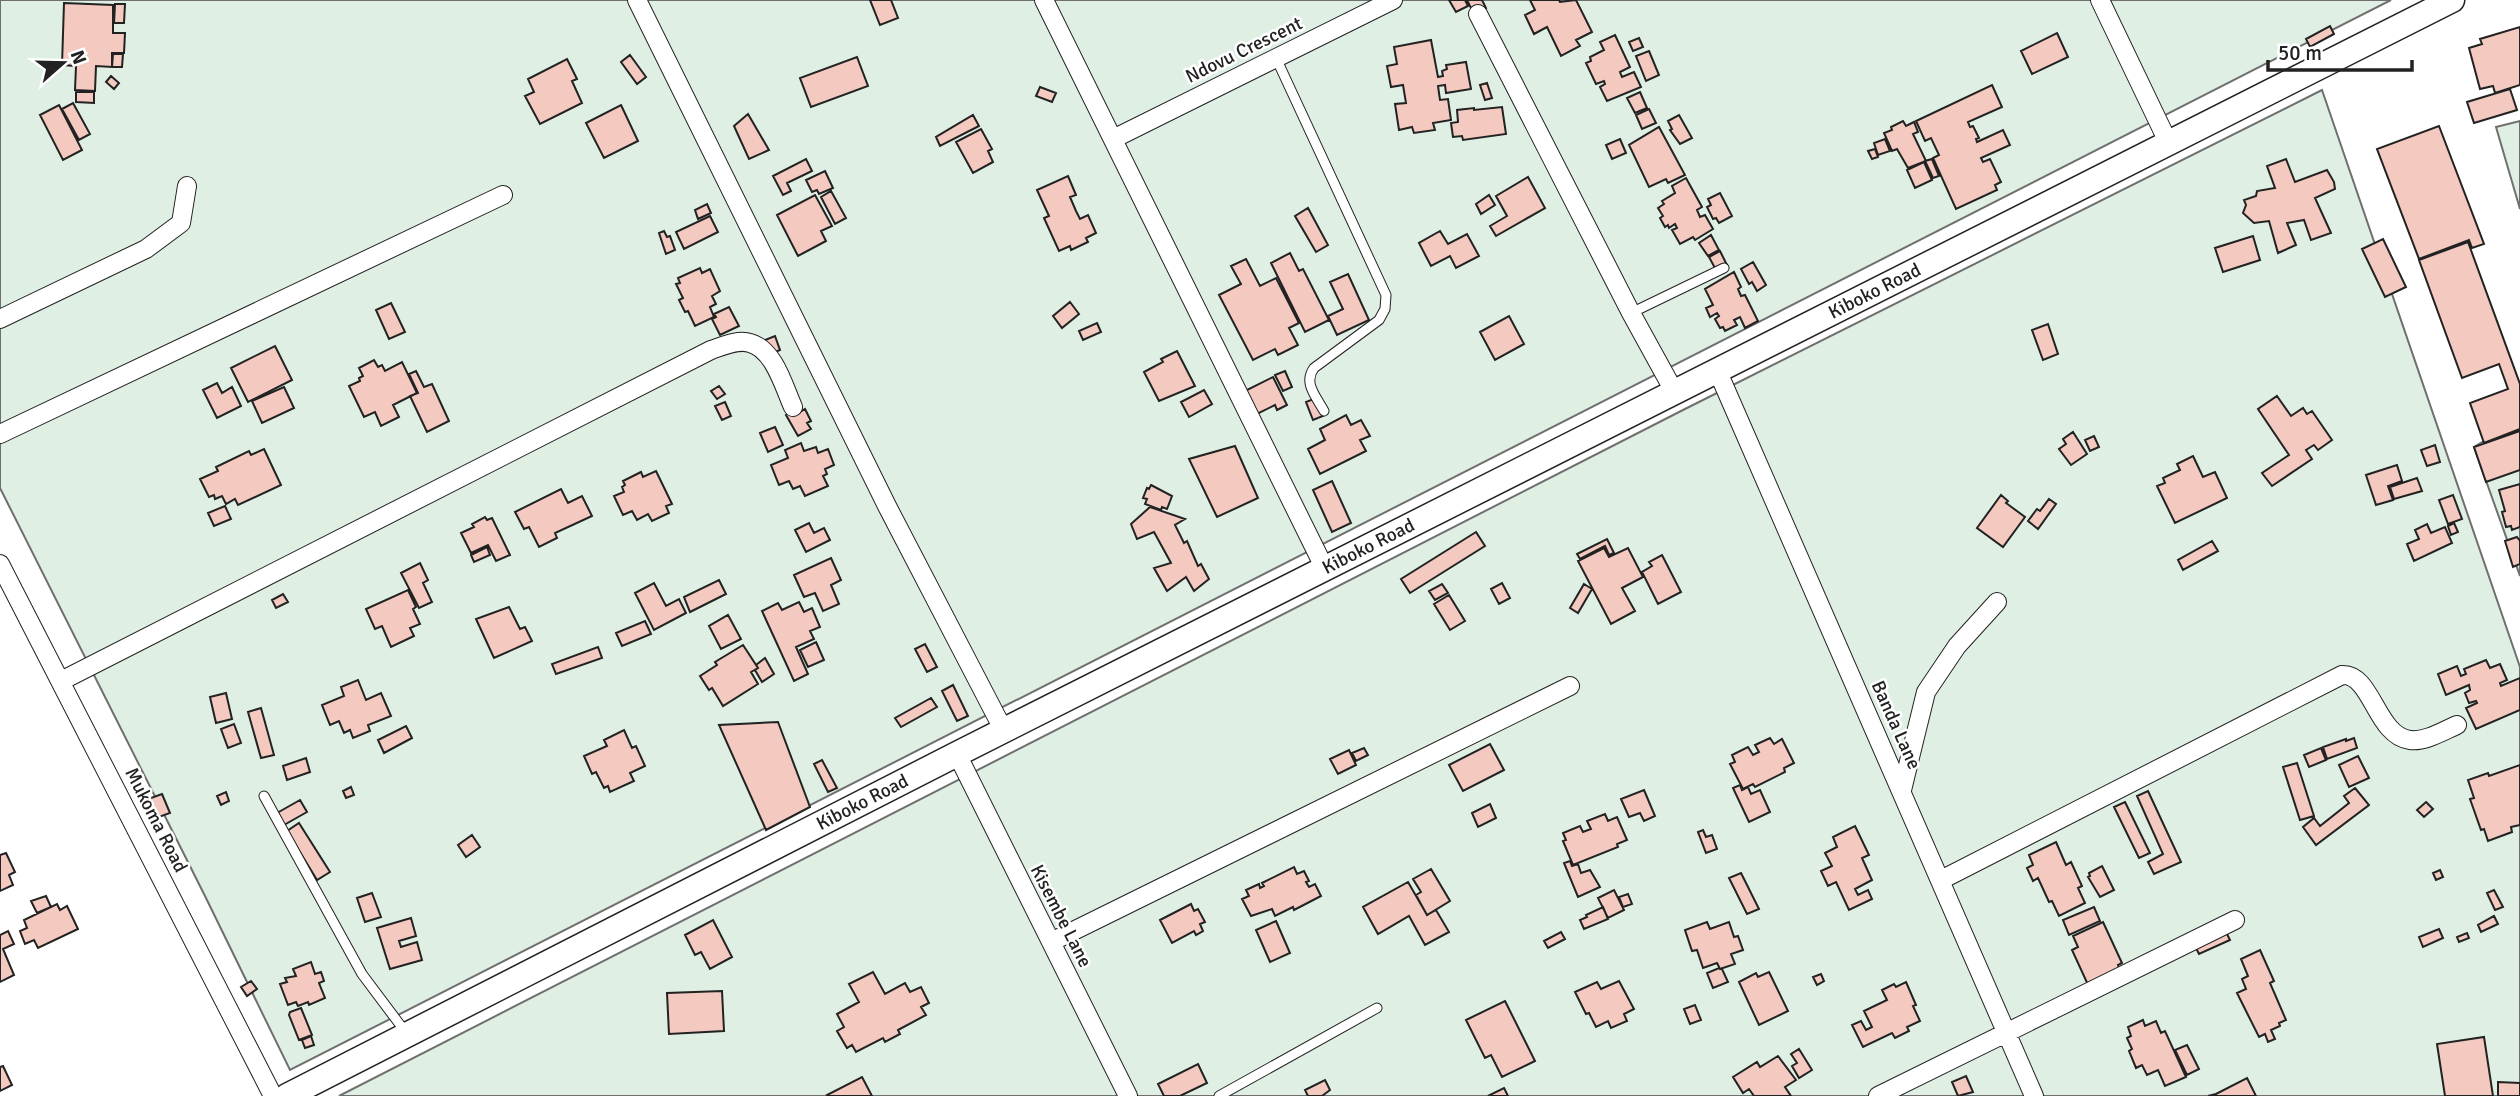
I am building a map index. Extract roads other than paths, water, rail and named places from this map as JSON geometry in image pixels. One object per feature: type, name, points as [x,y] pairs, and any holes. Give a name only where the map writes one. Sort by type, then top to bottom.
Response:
[{"type":"street","points":[[637,0],[887,506],[1004,731]]},
{"type":"street","points":[[1044,0],[1325,569]]},
{"type":"street","name":"Ndovu Crescent","points":[[1113,139],[1393,0]]},
{"type":"street","points":[[2100,0],[2169,144]]},
{"type":"street","name":"Kiboko Road","points":[[287,1096],[957,754],[2452,0]]},
{"type":"street","points":[[1478,14],[1631,313],[1675,393]]},
{"type":"street","points":[[0,319],[146,249],[181,223],[187,186]]},
{"type":"street","points":[[0,435],[503,195]]},
{"type":"street","points":[[61,681],[711,350],[732,343],[749,342],[765,351],[793,407]]},
{"type":"street","name":"Banda Lane","points":[[1718,372],[2034,1096]]},
{"type":"street","name":"Mukoma Road","points":[[0,564],[5,589],[61,681],[274,1096]]},
{"type":"street","points":[[1902,790],[1927,692],[1957,646],[1997,602]]},
{"type":"street","points":[[1941,880],[2342,676],[2358,678],[2383,720],[2399,737],[2412,741],[2457,725]]},
{"type":"street","points":[[1051,942],[1570,686]]},
{"type":"street","name":"Kisembe Lane","points":[[957,754],[1128,1096]]},
{"type":"street","points":[[1878,1096],[2235,920]]},
{"type":"lane","points":[[1276,58],[1386,295],[1385,309],[1379,320],[1314,368],[1309,375],[1308,383],[1324,411]]},
{"type":"lane","points":[[1631,313],[1724,268]]},
{"type":"lane","points":[[264,796],[362,974],[407,1034]]},
{"type":"lane","points":[[1219,1096],[1377,1008]]}]
